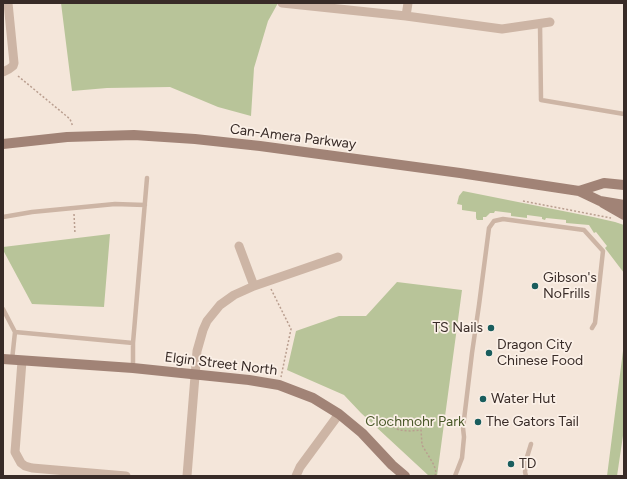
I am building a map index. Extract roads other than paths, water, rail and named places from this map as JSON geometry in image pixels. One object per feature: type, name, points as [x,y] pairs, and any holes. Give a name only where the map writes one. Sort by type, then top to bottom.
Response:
[{"type":"main road","name":"Can-Amera Parkway","points":[[3,144],[76,137],[134,135],[202,140],[260,146],[579,191],[600,201],[624,205]]},
{"type":"main road","name":"Can-Amera Parkway","points":[[579,191],[604,183],[624,186]]},
{"type":"main road","points":[[600,201],[619,217]]},
{"type":"main road","name":"Elgin Street North","points":[[13,360],[133,368],[254,380],[279,385],[313,398],[339,414],[362,433],[392,465],[405,476]]},
{"type":"street","points":[[3,72],[9,69],[14,62],[8,3]]},
{"type":"street","points":[[282,3],[406,16],[502,29],[545,23]]},
{"type":"street","points":[[406,16],[408,3]]},
{"type":"street","points":[[239,246],[254,286]]},
{"type":"street","points":[[187,476],[199,340],[207,320],[220,305],[234,295],[254,286],[338,257]]},
{"type":"street","points":[[13,360],[15,452],[21,463],[32,468],[126,476]]},
{"type":"street","points":[[296,476],[300,467],[339,414]]},
{"type":"lane","points":[[545,23],[541,100],[624,114]]},
{"type":"lane","points":[[133,368],[133,343],[147,178]]},
{"type":"lane","points":[[3,217],[32,212],[115,204],[144,205]]},
{"type":"lane","points":[[455,476],[462,458],[464,437],[463,428],[471,359],[489,228],[494,221],[503,219],[584,230],[603,251],[595,322],[592,328]]},
{"type":"lane","points":[[3,309],[15,332],[13,360]]},
{"type":"lane","points":[[15,332],[133,343]]},
{"type":"lane","points":[[526,476],[525,472],[527,457],[531,444]]},
{"type":"place","name":"Gibson's NoFrills","points":[[535,286]]},
{"type":"place","name":"TS Nails","points":[[491,328]]},
{"type":"place","name":"Dragon City Chinese Food","points":[[489,353]]},
{"type":"place","name":"Water Hut","points":[[483,399]]},
{"type":"place","name":"The Gators Tail","points":[[478,422]]},
{"type":"place","name":"TD","points":[[511,464]]},
{"type":"park label","name":"Clochmohr Park","points":[[415,422]]}]
